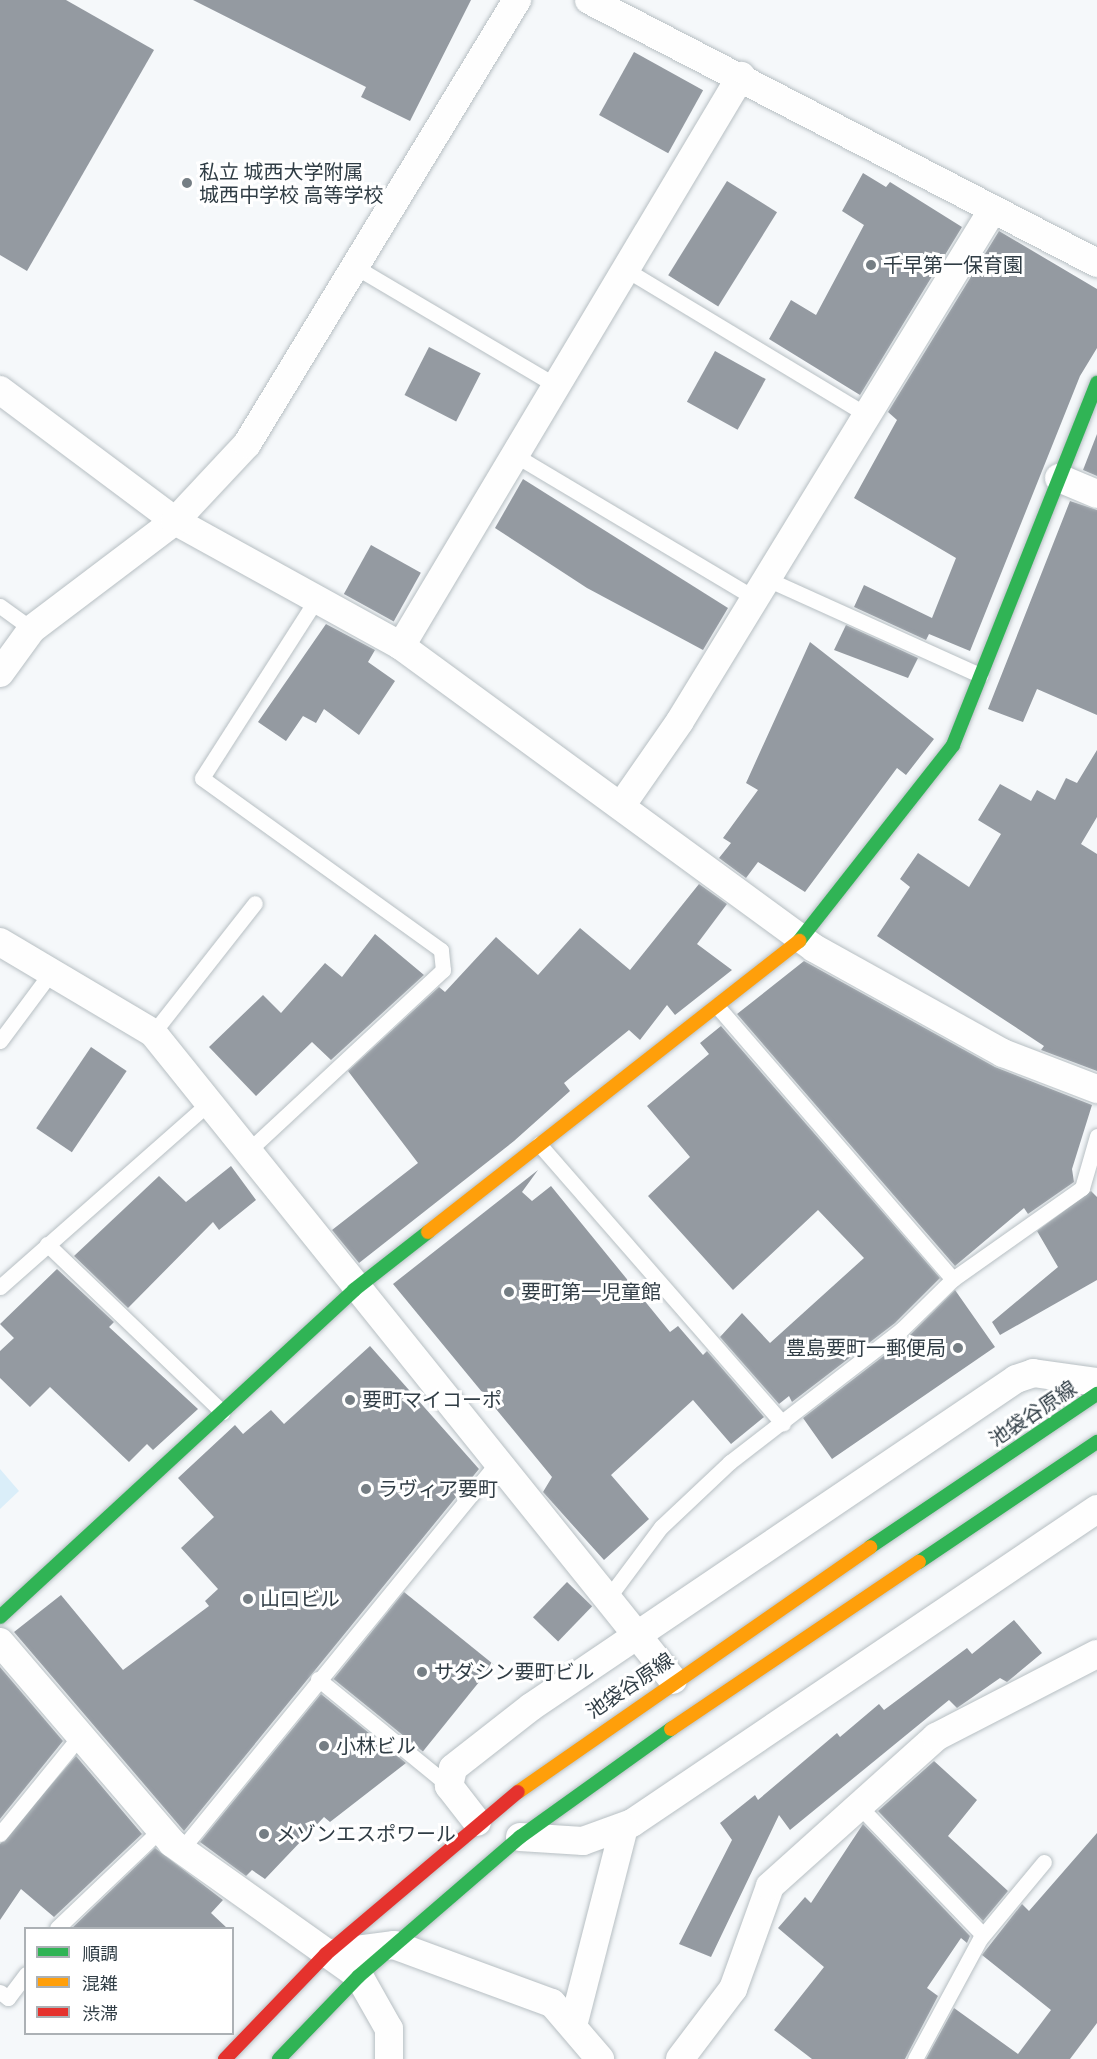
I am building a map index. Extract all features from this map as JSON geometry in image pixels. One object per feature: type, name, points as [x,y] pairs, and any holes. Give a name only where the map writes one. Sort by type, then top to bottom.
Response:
[{"type":"main road","points":[[0,1617],[354,1290],[802,939],[953,745],[1097,383]]},
{"type":"main road","name":"池袋谷原線","points":[[225,2059],[326,1954],[477,1822],[673,1680],[1097,1394]]},
{"type":"main road","points":[[279,2059],[359,1976],[520,1837],[1097,1442]]},
{"type":"street","points":[[0,673],[32,630],[175,521],[247,444],[517,0]]},
{"type":"street","points":[[589,0],[741,76],[1097,263]]},
{"type":"street","points":[[402,646],[513,454],[741,76]]},
{"type":"street","points":[[621,806],[761,588],[993,209]]},
{"type":"street","points":[[0,390],[175,521],[402,646],[802,939],[1003,1053],[1097,1089]]},
{"type":"street","points":[[1059,478],[1097,494]]},
{"type":"street","points":[[0,942],[49,975],[153,1033],[248,1151],[354,1290],[673,1680]]},
{"type":"street","points":[[477,1822],[449,1786],[453,1768],[636,1635],[1016,1378],[1034,1372],[1097,1382]]},
{"type":"street","points":[[520,1837],[583,1841],[624,1827],[1097,1509]]},
{"type":"street","points":[[0,1642],[180,1851],[359,1976],[389,2029],[389,2059]]},
{"type":"street","points":[[680,2059],[733,1989],[770,1886],[936,1737],[1097,1654]]},
{"type":"street","points":[[574,2022],[624,1827]]},
{"type":"street","points":[[326,1954],[394,1945],[552,2003],[574,2022],[600,2059]]},
{"type":"lane","points":[[354,266],[555,385]]},
{"type":"lane","points":[[625,269],[867,415]]},
{"type":"lane","points":[[513,454],[761,588],[981,675]]},
{"type":"lane","points":[[248,1151],[443,970],[441,950],[202,778],[316,600]]},
{"type":"lane","points":[[0,606],[32,630]]},
{"type":"lane","points":[[153,1033],[255,903]]},
{"type":"lane","points":[[0,1041],[49,975]]},
{"type":"lane","points":[[717,1005],[953,1279]]},
{"type":"lane","points":[[0,1287],[209,1103]]},
{"type":"lane","points":[[608,1598],[662,1527],[730,1462],[783,1424],[901,1330],[953,1279],[1082,1188],[1097,1136]]},
{"type":"lane","points":[[539,1144],[783,1424]]},
{"type":"lane","points":[[47,1244],[222,1412]]},
{"type":"lane","points":[[180,1851],[497,1463]]},
{"type":"lane","points":[[318,1680],[449,1786]]},
{"type":"lane","points":[[0,1834],[80,1736]]},
{"type":"lane","points":[[858,1805],[983,1935]]},
{"type":"lane","points":[[59,1927],[160,1830]]},
{"type":"lane","points":[[915,2059],[983,1935],[1044,1862]]},
{"type":"lane","points":[[0,1992],[9,1998],[24,1977]]},
{"type":"shaded area","points":[[0,1469],[19,1491],[0,1509]]},
{"type":"building","points":[[0,0],[66,0],[154,50],[27,271],[0,255]]},
{"type":"building","points":[[193,0],[471,0],[410,121],[361,97],[366,87]]},
{"type":"building","points":[[634,52],[703,90],[668,153],[599,115]]},
{"type":"building","points":[[863,173],[886,187],[890,182],[962,227],[860,395],[769,339],[791,300],[816,315],[864,225],[842,211]]},
{"type":"building","points":[[727,181],[777,212],[718,306],[668,275]]},
{"type":"building","points":[[999,231],[1097,289],[1097,348],[1080,376],[970,651],[929,634],[926,640],[854,607],[864,585],[932,618],[956,558],[854,498],[897,420],[888,412]]},
{"type":"building","points":[[429,347],[481,373],[456,421],[404,395]]},
{"type":"building","points":[[715,351],[766,379],[738,430],[687,402]]},
{"type":"building","points":[[1097,434],[1097,476],[1083,470]]},
{"type":"building","points":[[523,479],[728,608],[703,650],[587,588],[495,528]]},
{"type":"building","points":[[1070,501],[1097,510],[1097,715],[1037,689],[1023,722],[988,709]]},
{"type":"building","points":[[371,545],[421,573],[394,622],[344,594]]},
{"type":"building","points":[[326,624],[375,650],[368,662],[395,681],[359,735],[324,709],[316,723],[303,716],[286,741],[258,722]]},
{"type":"building","points":[[846,625],[918,658],[908,678],[834,650]]},
{"type":"building","points":[[810,642],[934,739],[906,775],[897,768],[805,892],[758,862],[746,878],[719,858],[731,843],[723,838],[758,790],[746,783]]},
{"type":"building","points":[[1097,750],[1097,817],[1081,844],[1097,854],[1097,1071],[1041,1050],[1044,1046],[877,936],[910,887],[900,879],[918,853],[969,887],[1001,834],[978,820],[1000,784],[1031,801],[1037,790],[1055,800],[1066,778],[1077,783]]},
{"type":"building","points":[[699,884],[727,904],[697,944],[732,970],[675,1015],[667,1005],[640,1040],[629,1030],[564,1083],[570,1091],[514,1141],[359,1263],[332,1230],[418,1163],[348,1071],[439,987],[445,992],[496,937],[538,975],[580,928],[630,970]]},
{"type":"building","points":[[375,934],[424,975],[331,1060],[312,1042],[256,1096],[209,1047],[263,995],[281,1013],[325,963],[342,977]]},
{"type":"building","points":[[804,961],[995,1067],[1092,1105],[1072,1169],[1074,1182],[1028,1214],[1024,1208],[955,1266],[737,1014]]},
{"type":"building","points":[[721,1026],[940,1278],[895,1323],[792,1402],[789,1396],[779,1404],[720,1337],[742,1313],[770,1343],[864,1258],[818,1210],[733,1290],[648,1196],[690,1157],[647,1106],[709,1054],[700,1043]]},
{"type":"building","points":[[91,1047],[127,1071],[72,1152],[36,1128]]},
{"type":"building","points":[[231,1166],[256,1200],[219,1230],[213,1222],[128,1308],[74,1256],[159,1176],[186,1202]]},
{"type":"building","points":[[538,1170],[522,1192],[532,1201],[551,1186],[670,1332],[678,1326],[703,1355],[707,1351],[764,1417],[731,1444],[693,1400],[611,1475],[649,1519],[604,1560],[543,1492],[552,1477],[393,1284]]},
{"type":"building","points":[[1091,1191],[1097,1197],[1097,1280],[1000,1335],[992,1322],[1058,1267],[1037,1231]]},
{"type":"building","points":[[57,1269],[114,1322],[109,1327],[198,1409],[153,1450],[147,1444],[129,1462],[50,1387],[30,1407],[0,1378],[0,1351],[14,1338],[0,1324]]},
{"type":"building","points":[[955,1290],[995,1347],[832,1459],[803,1418],[907,1338]]},
{"type":"building","points":[[370,1346],[479,1469],[184,1831],[14,1632],[61,1595],[123,1670],[209,1606],[205,1601],[218,1589],[181,1548],[214,1517],[178,1478],[235,1425],[243,1434],[271,1410],[284,1424]]},
{"type":"building","points":[[567,1582],[592,1606],[558,1642],[533,1617]]},
{"type":"building","name":"サダシン要町ビル","points":[[404,1592],[493,1664],[423,1751],[334,1679]]},
{"type":"building","points":[[1014,1620],[1042,1653],[1007,1682],[1000,1678],[957,1708],[949,1700],[790,1830],[779,1815],[711,1957],[679,1944],[732,1840],[720,1823],[755,1795],[758,1800],[837,1733],[840,1737],[879,1704],[884,1710],[967,1648],[972,1654]]},
{"type":"building","points":[[0,1667],[63,1741],[0,1819]]},
{"type":"building","points":[[321,1694],[406,1763],[330,1822],[324,1817],[265,1879],[252,1870],[246,1876],[200,1842]]},
{"type":"building","points":[[76,1756],[142,1834],[54,1917],[21,1889],[0,1920],[0,1844]]},
{"type":"building","points":[[934,1761],[977,1800],[948,1836],[1008,1891],[983,1921],[878,1811]]},
{"type":"building","points":[[863,1824],[970,1936],[967,1943],[961,1938],[927,1988],[938,1996],[905,2059],[812,2059],[774,2030],[824,1967],[778,1928],[805,1897],[811,1903]]},
{"type":"building","points":[[1097,1833],[1097,2023],[1070,2059],[926,2059],[954,2008],[1018,2054],[1051,2010],[982,1955],[1022,1904],[1029,1911]]},
{"type":"building","points":[[155,1848],[223,1900],[211,1913],[226,1927],[73,1927]]},
{"type":"traffic: fast","points":[[799,941],[953,745],[1097,383]]},
{"type":"traffic: fast","points":[[0,1617],[354,1290],[428,1232]]},
{"type":"traffic: fast","points":[[870,1547],[1097,1394]]},
{"type":"traffic: fast","points":[[919,1562],[1097,1442]]},
{"type":"traffic: fast","points":[[279,2059],[359,1976],[520,1837],[671,1729]]},
{"type":"traffic: slow","points":[[428,1232],[799,941]]},
{"type":"traffic: slow","points":[[518,1792],[870,1547]]},
{"type":"traffic: slow","points":[[671,1729],[919,1562]]},
{"type":"traffic: jam","points":[[225,2059],[326,1954],[518,1792]]},
{"type":"place","name":"私立 城西大学附属 城西中学校 高等学校","points":[[187,183]]},
{"type":"place","name":"千早第一保育園","points":[[871,265]]},
{"type":"place","name":"要町第一児童館","points":[[509,1292]]},
{"type":"place","name":"豊島要町一郵便局","points":[[958,1348]]},
{"type":"place","name":"要町マイコーポ","points":[[350,1400]]},
{"type":"place","name":"ラヴィア要町","points":[[366,1489]]},
{"type":"place","name":"山口ビル","points":[[248,1599]]},
{"type":"place","name":"サダシン要町ビル","points":[[422,1672]]},
{"type":"place","name":"小林ビル","points":[[324,1746]]},
{"type":"place","name":"メゾンエスポワール","points":[[264,1834]]}]
